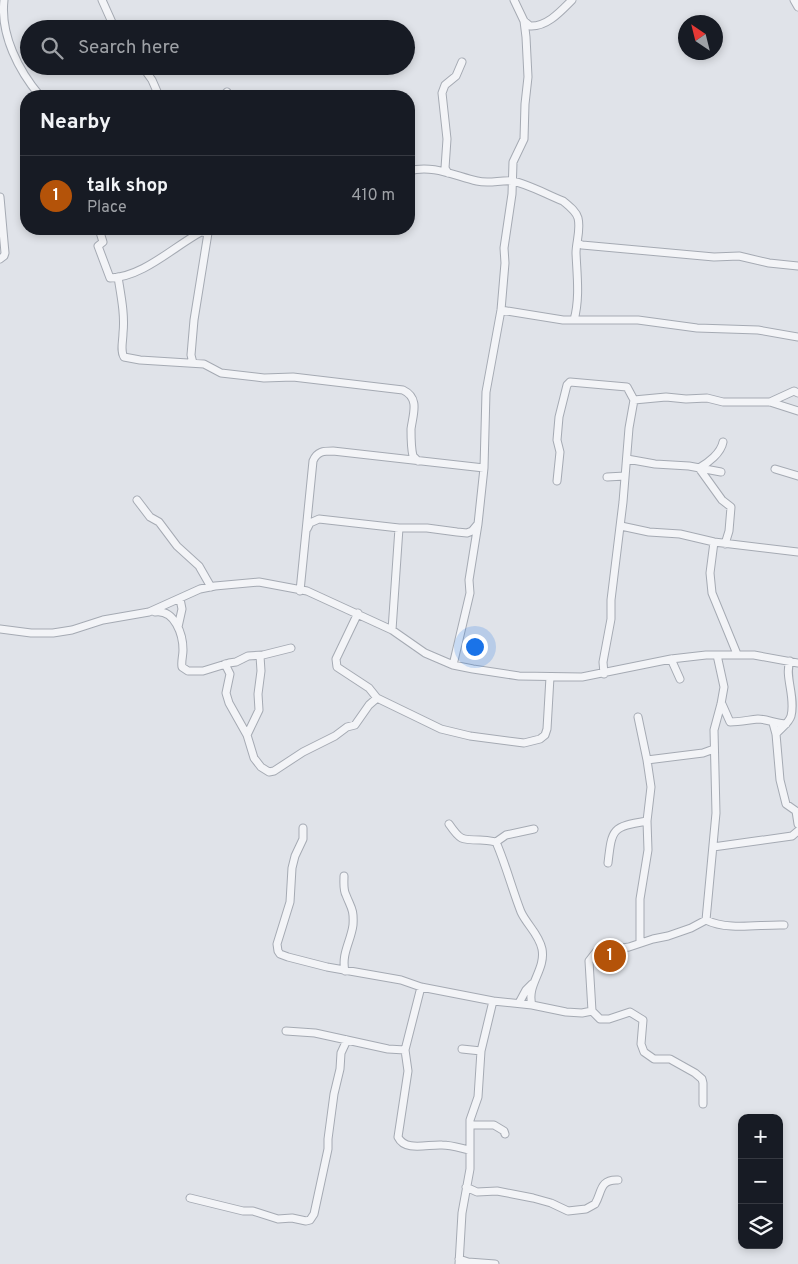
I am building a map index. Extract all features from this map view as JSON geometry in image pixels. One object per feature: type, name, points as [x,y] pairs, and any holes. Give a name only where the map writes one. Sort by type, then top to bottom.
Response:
[{"type":"street","points":[[4,0],[1,11],[5,38],[20,72]]},
{"type":"street","points":[[102,0],[111,20]]},
{"type":"street","points":[[453,665],[470,593],[469,580],[484,468],[486,392],[500,310],[505,263],[504,248],[513,182],[513,162],[524,139],[524,104],[528,77],[526,37],[524,21],[514,0]]},
{"type":"street","points":[[524,21],[530,26],[541,25],[562,10],[572,0]]},
{"type":"street","points":[[794,0],[798,7]]},
{"type":"street","points":[[448,173],[445,168],[447,139],[442,93],[445,85],[456,76],[462,62]]},
{"type":"street","points":[[22,75],[35,90]]},
{"type":"street","points":[[148,75],[156,90]]},
{"type":"street","points":[[415,170],[421,168],[448,173],[485,183],[499,180],[513,182],[563,201],[570,206],[578,219],[578,294],[574,320]]},
{"type":"street","points":[[0,197],[5,253],[0,259]]},
{"type":"street","points":[[101,235],[103,242],[98,248],[110,278],[118,278],[148,266],[194,235]]},
{"type":"street","points":[[193,363],[191,354],[194,320],[208,235]]},
{"type":"street","points":[[577,243],[590,246],[714,258],[739,256],[769,263],[798,266]]},
{"type":"street","points":[[118,278],[123,310],[123,356],[140,360],[204,364],[221,373],[264,378],[293,377],[403,390],[409,394],[415,404],[411,430],[413,456],[418,461]]},
{"type":"street","points":[[500,310],[552,319],[638,320],[697,328],[758,330],[798,337]]},
{"type":"street","points":[[557,481],[560,452],[557,440],[559,416],[567,385],[570,382],[624,386],[630,391],[634,400],[604,674]]},
{"type":"street","points":[[770,402],[794,391],[798,393]]},
{"type":"street","points":[[634,400],[666,397],[686,399],[707,398],[723,402],[770,402],[798,411]]},
{"type":"street","points":[[699,468],[721,449],[723,442]]},
{"type":"street","points":[[300,591],[313,461],[315,456],[322,451],[484,468]]},
{"type":"street","points":[[627,459],[721,472]]},
{"type":"street","points":[[472,466],[482,480]]},
{"type":"street","points":[[699,468],[722,500],[731,507],[729,531],[725,544]]},
{"type":"street","points":[[775,469],[798,476]]},
{"type":"street","points":[[607,477],[625,476]]},
{"type":"street","points":[[137,500],[150,517],[159,522],[177,546],[200,566],[211,587]]},
{"type":"street","points":[[308,512],[316,520]]},
{"type":"street","points":[[306,530],[310,523],[316,520],[399,528],[427,528],[467,533],[472,531],[478,524]]},
{"type":"street","points":[[621,526],[649,532],[680,534],[725,544],[798,552]]},
{"type":"street","points":[[392,630],[399,528]]},
{"type":"street","points":[[714,542],[710,573],[712,593],[737,654]]},
{"type":"street","points":[[140,614],[160,608],[200,589],[259,582],[307,591],[392,630],[425,653],[453,665],[519,676],[582,677],[671,659],[717,655],[764,656],[794,662]]},
{"type":"street","points":[[178,627],[182,609],[180,598]]},
{"type":"street","points":[[0,629],[31,633],[53,633],[72,630],[103,620],[162,611],[172,618],[178,627],[183,648],[181,664],[184,670],[192,672],[236,662],[248,656],[260,656],[291,648]]},
{"type":"street","points":[[358,614],[335,663],[341,670],[369,688],[377,698],[441,728],[470,736],[524,743],[533,742],[545,735],[547,730],[550,677]]},
{"type":"street","points":[[456,652],[464,667]]},
{"type":"street","points":[[706,920],[713,847],[716,787],[715,725],[724,687],[717,655]]},
{"type":"street","points":[[247,735],[259,710],[260,656]]},
{"type":"street","points":[[671,659],[680,679]]},
{"type":"street","points":[[776,734],[791,716],[793,702],[788,668],[794,662]]},
{"type":"street","points":[[225,664],[230,674],[226,688],[227,697],[233,713],[247,735],[254,758],[258,764],[265,771],[274,771]]},
{"type":"street","points":[[267,779],[274,771],[303,752],[347,727],[355,725],[369,705],[377,698]]},
{"type":"street","points":[[721,704],[730,722],[759,719],[786,724]]},
{"type":"street","points":[[638,717],[651,787],[646,821],[648,850],[640,899],[640,943]]},
{"type":"street","points":[[773,723],[784,800],[786,804],[796,811],[798,824]]},
{"type":"street","points":[[647,760],[703,753],[714,749]]},
{"type":"street","points":[[608,863],[609,845],[618,827],[646,821]]},
{"type":"street","points":[[449,824],[462,840],[496,842],[506,835],[534,829]]},
{"type":"street","points":[[303,828],[303,839],[292,868],[290,902],[277,940],[278,951],[288,957],[345,971],[401,980],[493,1002],[519,1003],[566,1012],[582,1013],[592,1011]]},
{"type":"street","points":[[713,847],[792,836],[798,831]]},
{"type":"street","points":[[496,842],[521,912],[533,930],[542,949],[540,970],[519,1003]]},
{"type":"street","points":[[344,876],[345,893],[353,912],[352,933],[344,952],[343,964],[345,971]]},
{"type":"street","points":[[703,1104],[703,1083],[695,1073],[670,1059],[654,1058],[644,1052],[641,1044],[642,1020],[640,1018],[630,1012],[609,1019],[600,1019],[592,1011],[589,962],[593,955],[602,950],[630,947],[685,931],[706,920],[719,924],[740,926],[784,925]]},
{"type":"street","points":[[532,984],[530,998],[532,1005]]},
{"type":"street","points":[[421,986],[405,1050],[408,1071],[398,1134],[399,1140],[406,1145],[443,1145],[469,1150]]},
{"type":"street","points":[[493,1002],[481,1051],[478,1097],[470,1120],[470,1169],[462,1213],[459,1262],[495,1264]]},
{"type":"street","points":[[286,1031],[305,1031],[388,1049],[405,1050]]},
{"type":"street","points":[[190,1198],[243,1211],[253,1211],[278,1219],[306,1220],[312,1218],[328,1149],[341,1051],[347,1040]]},
{"type":"street","points":[[462,1049],[481,1051]]},
{"type":"street","points":[[470,1125],[494,1126],[504,1131],[505,1134]]},
{"type":"street","points":[[466,1187],[476,1192],[498,1191],[533,1198],[551,1203],[564,1210],[572,1211],[586,1209],[595,1204],[602,1186],[611,1180],[618,1180]]},
{"type":"place","name":"talk shop","points":[[610,956]]}]
